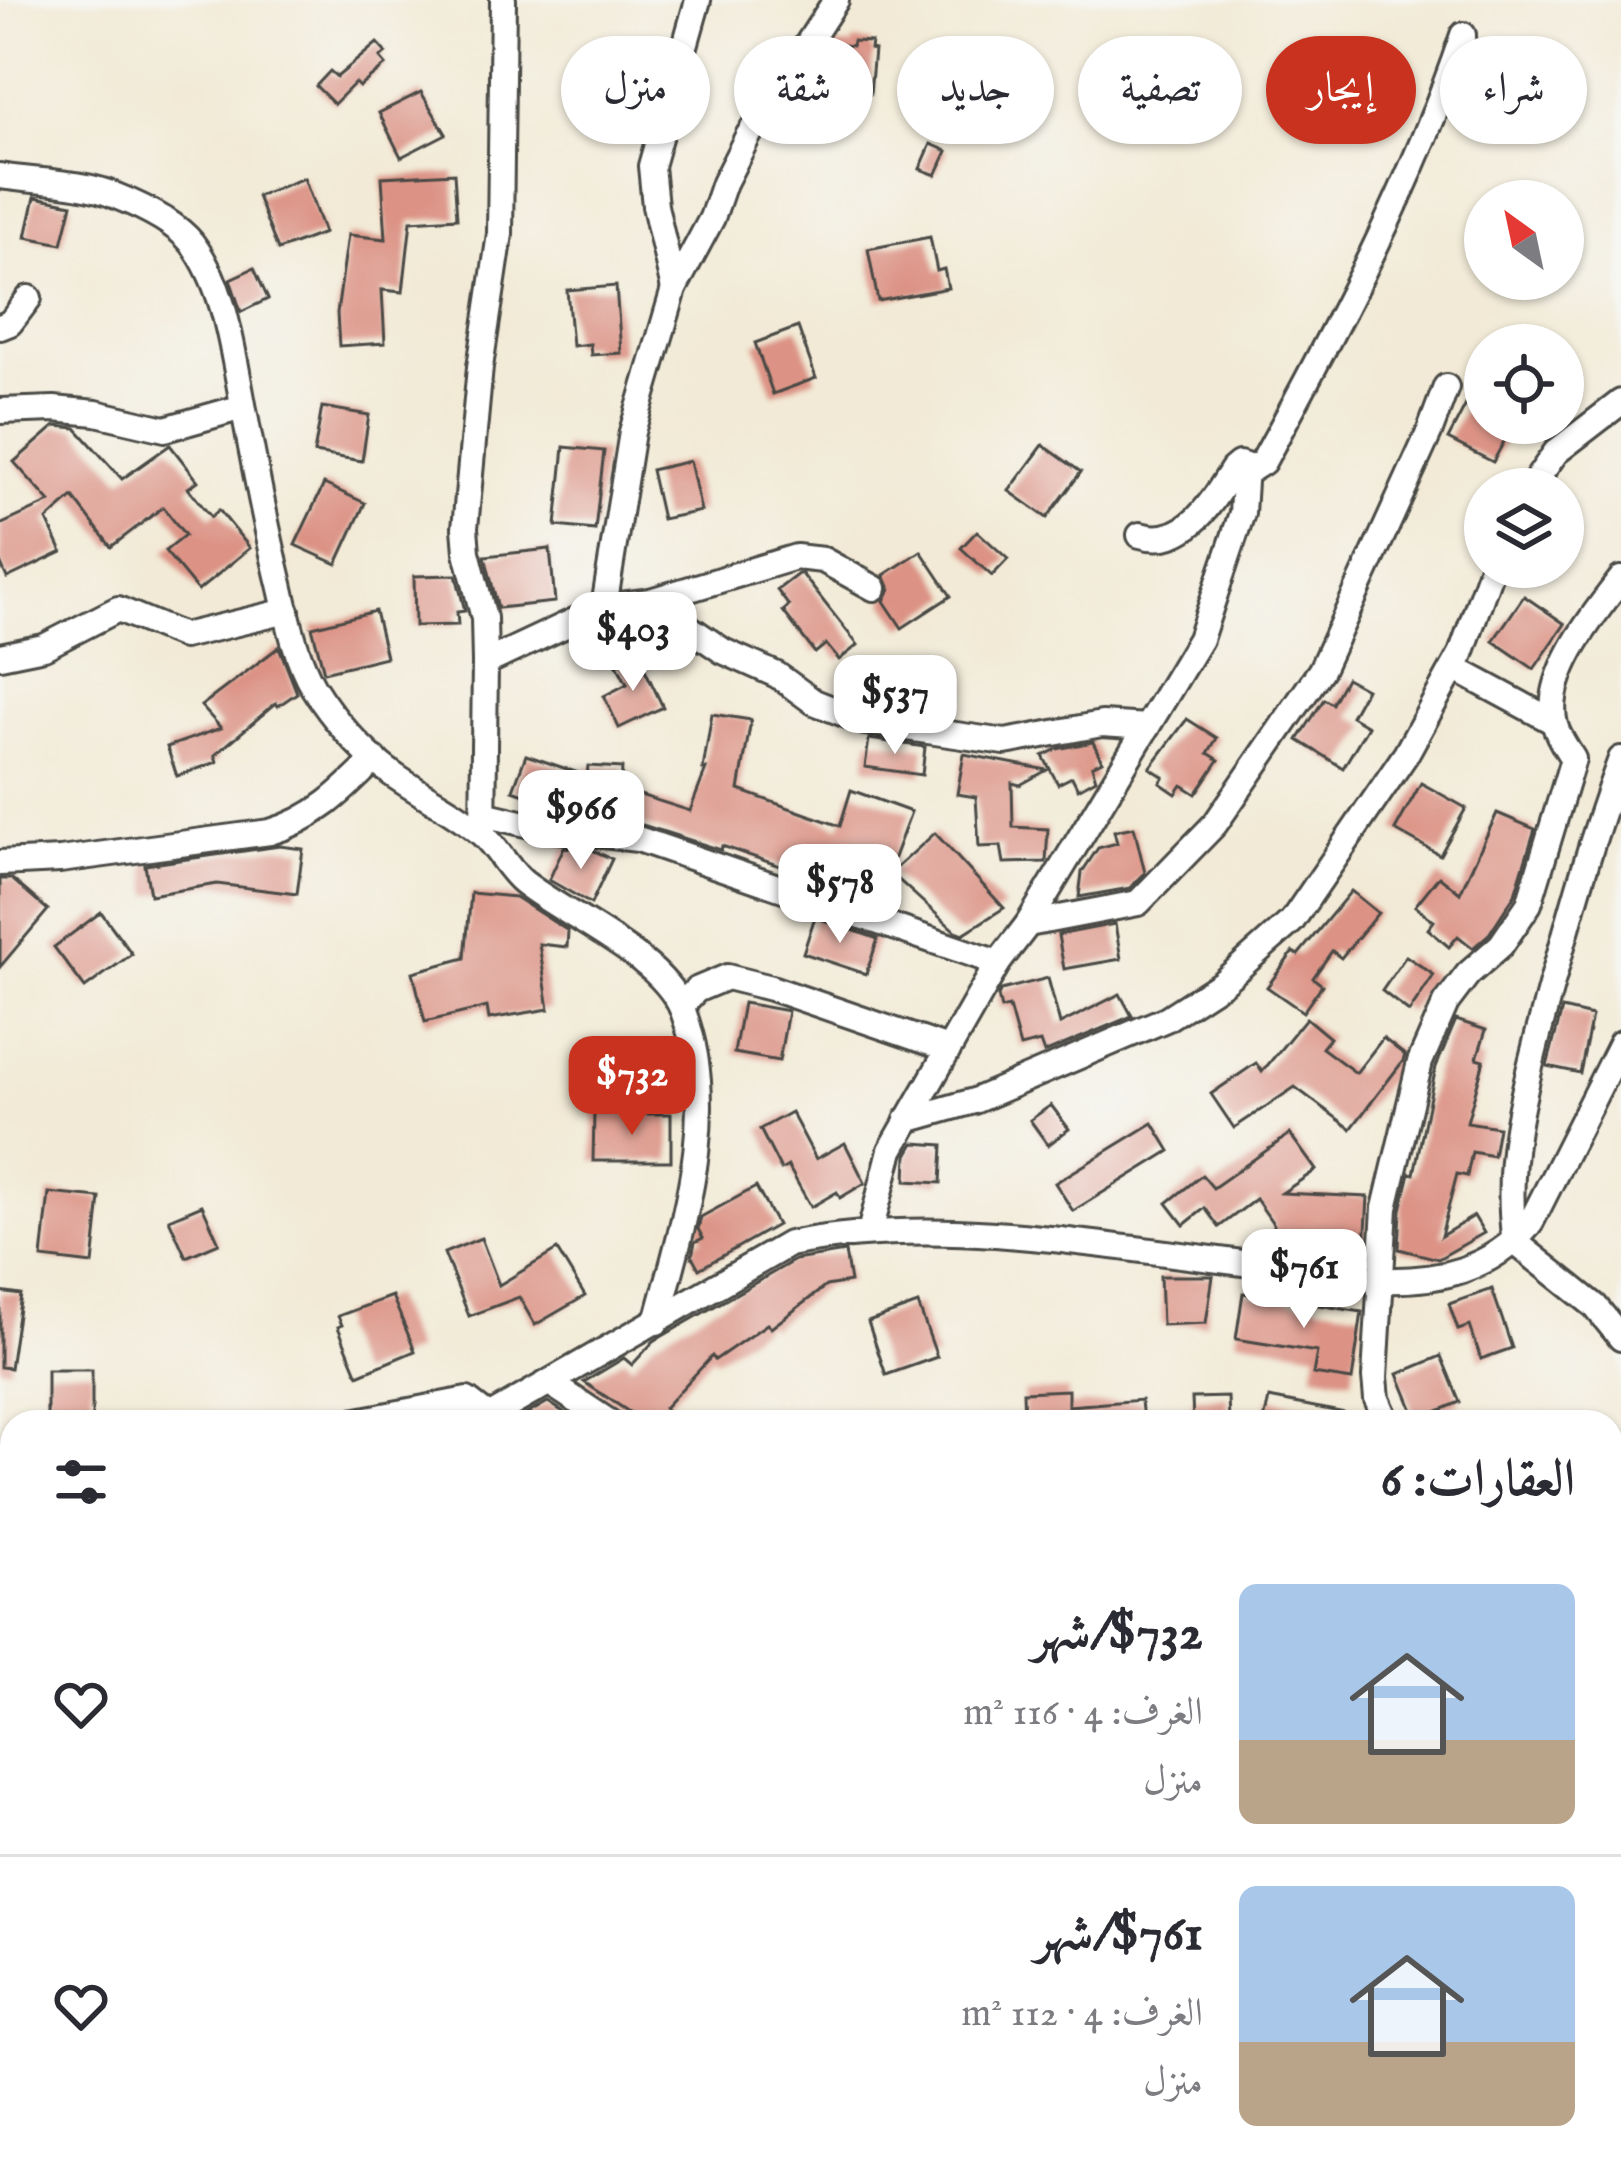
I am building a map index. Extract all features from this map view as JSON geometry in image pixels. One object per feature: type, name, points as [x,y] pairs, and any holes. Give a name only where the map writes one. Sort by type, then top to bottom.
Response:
[{"type":"street","points":[[503,0],[500,233],[478,388],[466,528],[467,552],[484,618],[483,824],[521,880],[603,932],[665,984],[681,1006],[696,1054],[698,1113],[692,1188],[658,1322]]},
{"type":"street","points":[[674,289],[651,166],[698,0]]},
{"type":"street","points":[[604,607],[632,432],[674,289],[748,136],[836,0]]},
{"type":"street","points":[[1247,472],[1263,462],[1322,355],[1436,116],[1463,35]]},
{"type":"street","points":[[0,176],[110,193],[154,214],[191,241],[214,284],[230,334],[286,611],[311,683],[334,718],[388,772],[483,824],[638,839],[998,963]]},
{"type":"street","points":[[0,327],[10,323],[29,298]]},
{"type":"street","points":[[1028,924],[1138,903],[1215,824],[1321,670],[1446,387]]},
{"type":"street","points":[[1545,468],[1556,452],[1621,402]]},
{"type":"street","points":[[0,411],[96,413],[165,429],[243,407]]},
{"type":"street","points":[[870,1232],[891,1150],[907,1120],[998,963],[1028,924],[1200,639],[1241,513],[1245,466],[1233,469],[1186,529],[1167,538],[1140,535]]},
{"type":"street","points":[[485,663],[604,607],[650,601],[796,557],[824,560],[874,589]]},
{"type":"street","points":[[1382,1410],[1375,1377],[1385,1208],[1420,1062],[1446,1003],[1468,974],[1501,945],[1529,904],[1573,759],[1554,722],[1558,682],[1579,639],[1621,579]]},
{"type":"street","points":[[907,1120],[974,1101],[1166,1019],[1222,983],[1292,921],[1406,754],[1454,668],[1484,588]]},
{"type":"street","points":[[650,601],[723,651],[777,675],[814,702],[865,722],[1005,742],[1102,724],[1148,727]]},
{"type":"street","points":[[0,656],[44,647],[118,609],[183,636],[286,611]]},
{"type":"street","points":[[1454,668],[1554,722]]},
{"type":"street","points":[[0,863],[61,860],[270,832],[303,823],[375,759]]},
{"type":"street","points":[[1621,759],[1590,842],[1518,1113],[1509,1196],[1515,1242],[1594,1306],[1621,1337]]},
{"type":"street","points":[[681,1006],[696,990],[727,977],[948,1049]]},
{"type":"street","points":[[500,1410],[789,1244],[870,1232],[922,1228],[1023,1235],[1380,1280],[1449,1275],[1515,1242],[1552,1184],[1621,1043]]},
{"type":"street","points":[[550,1383],[592,1410]]},
{"type":"street","points":[[415,1410],[467,1400],[476,1410]]},
{"type":"building","points":[[377,43],[386,53],[380,58],[386,65],[359,87],[355,83],[334,104],[316,86],[330,71],[337,77]]},
{"type":"building","points":[[421,92],[446,134],[401,157],[379,113]]},
{"type":"building","points":[[931,144],[947,151],[936,175],[920,169]]},
{"type":"building","points":[[454,173],[457,218],[411,221],[403,292],[382,290],[385,343],[339,346],[337,313],[348,235],[386,239],[382,177]]},
{"type":"building","points":[[304,178],[324,233],[278,250],[257,196]]},
{"type":"building","points":[[35,197],[72,204],[62,244],[26,237]]},
{"type":"building","points":[[930,237],[937,271],[944,269],[948,288],[878,301],[868,249]]},
{"type":"building","points":[[254,268],[268,299],[241,312],[230,279]]},
{"type":"building","points":[[616,286],[621,353],[591,355],[590,344],[572,346],[567,290]]},
{"type":"building","points":[[798,327],[816,378],[773,394],[755,343]]},
{"type":"building","points":[[322,407],[369,415],[362,461],[314,453]]},
{"type":"building","points":[[1464,408],[1464,444],[1503,444],[1493,462],[1448,439]]},
{"type":"building","points":[[55,426],[76,428],[122,479],[170,445],[198,481],[188,488],[211,517],[219,510],[250,548],[198,591],[165,551],[185,535],[163,507],[111,547],[73,497],[47,520],[62,552],[7,578],[0,562],[0,525],[50,502],[14,462]]},
{"type":"building","points":[[1043,445],[1081,472],[1047,518],[1009,491]]},
{"type":"building","points":[[564,447],[604,451],[595,530],[556,526]]},
{"type":"building","points":[[690,461],[701,511],[662,519],[651,470]]},
{"type":"building","points":[[324,484],[365,503],[337,564],[295,545]]},
{"type":"building","points":[[977,531],[1008,559],[992,576],[961,548]]},
{"type":"building","points":[[550,549],[555,602],[498,608],[485,556]]},
{"type":"building","points":[[921,551],[951,596],[902,628],[884,601],[890,589],[884,575]]},
{"type":"building","points":[[798,574],[858,645],[839,660],[826,644],[815,653],[783,611],[789,606],[777,590]]},
{"type":"building","points":[[456,575],[465,611],[457,612],[458,625],[415,626],[414,576]]},
{"type":"building","points":[[1524,596],[1565,624],[1534,669],[1493,641]]},
{"type":"building","points":[[375,611],[386,657],[324,672],[312,627]]},
{"type":"building","points":[[279,647],[297,693],[276,703],[215,755],[217,762],[177,776],[167,747],[221,728],[201,706]]},
{"type":"building","points":[[638,655],[663,707],[619,728],[604,696],[627,684],[617,665]]},
{"type":"building","points":[[1346,678],[1366,689],[1351,716],[1368,726],[1343,768],[1298,740],[1324,699],[1332,704]]},
{"type":"building","points":[[712,714],[751,720],[739,790],[840,826],[851,790],[911,812],[881,892],[819,868],[815,878],[722,846],[721,850],[633,822],[635,814],[570,810],[513,790],[526,755],[587,776],[588,766],[622,768],[621,789],[690,811],[706,769]]},
{"type":"building","points":[[1187,719],[1217,738],[1208,753],[1219,760],[1196,794],[1182,785],[1176,794],[1150,768]]},
{"type":"building","points":[[869,739],[925,747],[922,775],[865,767]]},
{"type":"building","points":[[1093,742],[1102,761],[1092,766],[1096,779],[1078,789],[1072,777],[1058,784],[1043,756]]},
{"type":"building","points":[[964,754],[1047,770],[1020,785],[1012,783],[1013,827],[1048,829],[1046,862],[1004,863],[1001,846],[979,847],[976,797],[957,794]]},
{"type":"building","points":[[1421,783],[1466,808],[1440,855],[1395,830]]},
{"type":"building","points":[[1497,813],[1535,829],[1515,894],[1489,934],[1473,948],[1458,936],[1449,947],[1428,929],[1434,921],[1415,906],[1439,876],[1460,893]]},
{"type":"building","points":[[1134,827],[1145,873],[1130,888],[1079,897],[1082,872],[1098,848],[1117,843],[1114,831]]},
{"type":"building","points":[[935,833],[1004,908],[963,934],[891,873]]},
{"type":"building","points":[[280,846],[303,849],[297,894],[217,884],[150,895],[145,865]]},
{"type":"building","points":[[564,847],[592,850],[612,859],[591,904],[549,880]]},
{"type":"building","points":[[0,879],[12,879],[48,910],[0,967]]},
{"type":"building","points":[[1351,891],[1378,913],[1341,958],[1332,951],[1313,978],[1322,985],[1303,1012],[1267,987]]},
{"type":"building","points":[[471,893],[515,897],[568,931],[567,947],[539,944],[549,1009],[489,1019],[487,1007],[425,1022],[413,972],[465,958]]},
{"type":"building","points":[[101,912],[132,954],[85,988],[54,947]]},
{"type":"building","points":[[815,917],[878,939],[866,974],[803,953]]},
{"type":"building","points":[[1115,924],[1121,959],[1064,969],[1058,935]]},
{"type":"building","points":[[1406,956],[1434,975],[1409,1012],[1382,991]]},
{"type":"building","points":[[1048,978],[1060,1024],[1120,994],[1132,1016],[1044,1053],[1040,1042],[1020,1047],[1009,1007],[1001,1009],[998,996],[1001,990]]},
{"type":"building","points":[[743,1003],[788,1011],[779,1061],[734,1053]]},
{"type":"building","points":[[1562,1009],[1592,1016],[1580,1073],[1547,1066]]},
{"type":"building","points":[[1306,1018],[1330,1038],[1322,1048],[1356,1073],[1383,1038],[1405,1055],[1403,1061],[1351,1129],[1295,1087],[1234,1128],[1211,1094],[1256,1063],[1262,1072]]},
{"type":"building","points":[[1456,1020],[1486,1030],[1477,1058],[1484,1060],[1467,1122],[1498,1127],[1493,1156],[1472,1152],[1467,1176],[1457,1174],[1441,1236],[1474,1216],[1484,1233],[1438,1259],[1399,1249],[1401,1210],[1410,1173],[1414,1174],[1436,1067]]},
{"type":"building","points":[[1051,1105],[1069,1129],[1048,1145],[1030,1120]]},
{"type":"building","points":[[791,1112],[816,1159],[845,1143],[865,1183],[811,1207],[788,1166],[781,1170],[760,1129]]},
{"type":"building","points":[[594,1114],[671,1114],[671,1161],[593,1161]]},
{"type":"building","points":[[1153,1123],[1170,1151],[1073,1211],[1055,1183]]},
{"type":"building","points":[[1290,1134],[1316,1170],[1282,1193],[1368,1197],[1365,1247],[1273,1244],[1274,1225],[1256,1199],[1219,1227],[1205,1208],[1184,1225],[1167,1203],[1202,1175],[1213,1188]]},
{"type":"building","points":[[914,1143],[943,1145],[941,1183],[906,1181],[907,1155]]},
{"type":"building","points":[[756,1187],[777,1225],[699,1269],[692,1256],[695,1242],[703,1238],[698,1229],[701,1217]]},
{"type":"building","points":[[49,1193],[100,1198],[93,1264],[42,1258]]},
{"type":"building","points":[[202,1205],[219,1243],[186,1257],[169,1219]]},
{"type":"building","points":[[481,1238],[499,1285],[557,1250],[585,1296],[535,1325],[519,1297],[469,1316],[444,1253]]},
{"type":"building","points":[[845,1252],[850,1282],[826,1286],[771,1328],[767,1324],[715,1360],[712,1356],[666,1410],[626,1410],[584,1382],[624,1358],[632,1365],[654,1341],[795,1260]]},
{"type":"building","points":[[1160,1276],[1213,1276],[1206,1323],[1162,1325]]},
{"type":"building","points":[[1492,1289],[1512,1348],[1481,1359],[1470,1326],[1458,1330],[1449,1304]]},
{"type":"building","points":[[0,1292],[21,1295],[10,1368],[0,1367]]},
{"type":"building","points":[[1243,1293],[1362,1312],[1352,1380],[1313,1374],[1317,1352],[1236,1339]]},
{"type":"building","points":[[392,1296],[415,1351],[358,1375],[338,1316]]},
{"type":"building","points":[[918,1304],[937,1357],[886,1375],[868,1322]]},
{"type":"building","points":[[1441,1356],[1460,1402],[1441,1410],[1413,1410],[1398,1374]]},
{"type":"building","points":[[47,1370],[92,1370],[92,1410],[47,1410]]},
{"type":"building","points":[[1068,1390],[1068,1406],[1141,1400],[1142,1410],[1024,1410],[1023,1392]]},
{"type":"building","points":[[1228,1397],[1229,1410],[1192,1410],[1192,1398]]},
{"type":"building","points":[[1269,1398],[1330,1410],[1266,1410]]},
{"type":"building","points":[[548,1402],[560,1410],[534,1410]]}]
